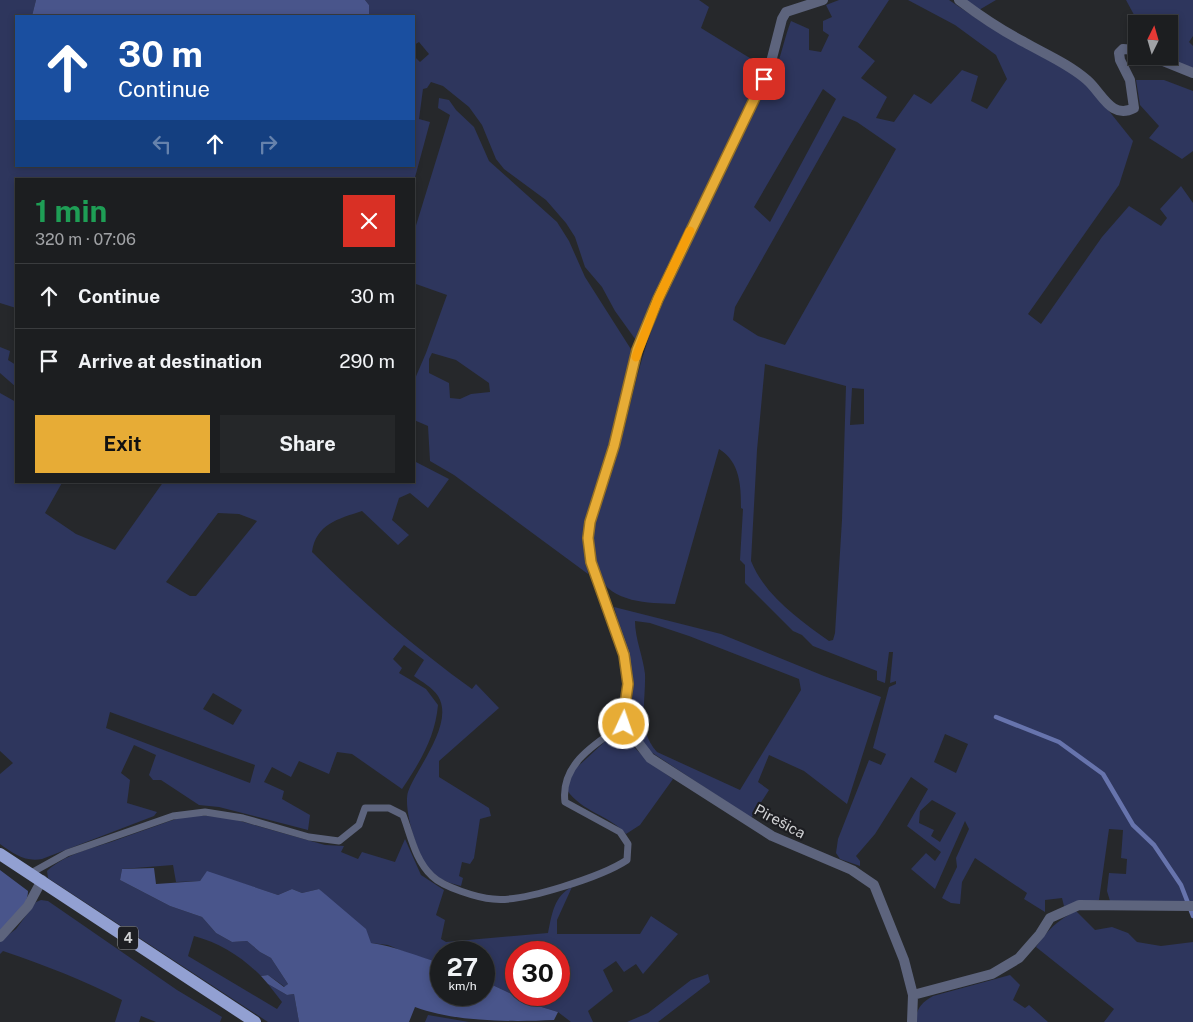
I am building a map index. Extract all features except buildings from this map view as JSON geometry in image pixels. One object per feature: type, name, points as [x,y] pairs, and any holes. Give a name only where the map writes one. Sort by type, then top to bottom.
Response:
[{"type":"main road","name":"4","points":[[0,854],[256,1022]]},
{"type":"street","points":[[624,724],[628,684],[624,655],[591,562],[588,538],[590,522],[614,446],[637,350],[658,299],[770,66],[782,19],[786,12],[823,0]]},
{"type":"street","points":[[959,0],[984,20],[1053,58],[1088,80],[1110,107],[1117,111],[1126,112],[1134,108],[1130,80],[1120,60],[1119,53],[1123,49],[1128,49]]},
{"type":"street","points":[[1173,65],[1193,73]]},
{"type":"street","name":"Pirešica","points":[[624,724],[650,758],[715,801],[772,836],[852,870],[874,885],[902,951],[913,995],[912,1022]]},
{"type":"street","points":[[0,937],[28,906],[36,877]]},
{"type":"street","points":[[913,995],[992,974],[1019,958],[1040,934],[1050,918],[1079,905],[1135,907],[1193,906]]},
{"type":"lane","points":[[36,877],[67,853],[173,816],[205,812],[243,818],[309,836],[339,841],[359,826],[365,808],[388,808],[403,815],[418,860],[433,878],[458,890],[493,900],[525,896],[581,880],[628,860],[628,844],[620,832],[565,802],[564,791],[569,770],[598,742],[624,724]]},
{"type":"shaded area","points":[[0,0],[36,0],[32,15],[15,15],[15,167],[415,167],[415,57],[420,62],[429,54],[419,42],[415,44],[415,15],[369,15],[369,5],[365,0],[699,0],[709,7],[701,28],[766,68],[638,343],[615,311],[602,287],[585,267],[575,237],[566,223],[546,200],[504,169],[496,159],[482,125],[469,107],[443,86],[431,82],[427,88],[423,89],[419,119],[430,122],[415,178],[15,178],[15,308],[0,303]]},
{"type":"shaded area","points":[[36,0],[365,0],[369,5],[369,15],[32,15]]},
{"type":"shaded area","points":[[839,0],[889,0],[858,47],[875,61],[861,78],[887,97],[876,118],[894,122],[914,94],[931,104],[962,70],[978,76],[971,101],[987,109],[1007,79],[996,55],[955,25],[908,0],[949,0],[985,24],[1081,76],[1133,141],[1119,185],[1028,314],[1041,324],[1102,237],[1129,206],[1161,226],[1167,218],[1160,209],[1181,186],[1193,203],[1193,902],[1110,901],[1107,891],[1109,873],[1126,874],[1127,859],[1121,858],[1123,830],[1109,829],[1099,900],[1064,906],[1062,898],[1045,900],[1045,912],[1024,899],[1027,893],[975,858],[962,882],[960,904],[951,903],[942,898],[957,867],[956,858],[969,829],[965,821],[935,889],[911,869],[926,853],[935,861],[941,852],[907,826],[928,789],[911,777],[875,834],[856,856],[860,861],[860,866],[840,859],[836,853],[838,839],[869,760],[881,765],[886,754],[873,748],[889,687],[896,684],[896,681],[890,683],[893,652],[889,652],[885,683],[877,680],[877,671],[813,646],[802,635],[793,631],[745,583],[745,565],[740,560],[743,509],[741,508],[740,483],[731,460],[719,449],[675,604],[642,602],[621,596],[604,584],[598,575],[593,561],[592,547],[596,518],[615,462],[637,375],[654,324],[698,225],[773,76],[791,21],[809,29],[809,50],[821,52],[829,35],[823,31],[823,21],[832,17],[826,5]],"holes":[[[823,89],[836,99],[770,222],[754,207]],[[843,116],[857,122],[896,149],[785,345],[758,336],[733,320],[735,307]],[[765,364],[846,386],[842,520],[833,640],[829,641],[784,606],[765,585],[751,561],[757,450]],[[852,388],[864,389],[864,424],[850,425]],[[945,734],[968,744],[956,773],[934,762]],[[932,800],[956,813],[940,842],[931,836],[934,830],[919,823],[920,811]]]},
{"type":"shaded area","points":[[964,0],[996,0],[979,10]]},
{"type":"shaded area","points":[[1126,0],[1193,0],[1193,36],[1189,42],[1193,46],[1193,70],[1178,65],[1178,15],[1134,15]]},
{"type":"shaded area","points":[[1136,80],[1164,80],[1193,91],[1193,151],[1182,159],[1149,138],[1159,126],[1140,105]]},
{"type":"shaded area","points":[[439,98],[449,100],[456,110],[474,127],[489,161],[557,222],[569,241],[585,277],[634,354],[603,471],[589,506],[585,546],[588,574],[454,475],[430,461],[428,426],[415,420],[415,379],[447,295],[416,284],[415,286],[415,229],[450,115],[438,108]],"holes":[[[432,353],[456,360],[489,383],[490,392],[471,394],[460,399],[450,398],[449,383],[429,373],[429,359]]]},
{"type":"shaded area","points":[[0,347],[10,351],[8,360],[15,364],[15,386],[0,373]]},
{"type":"shaded area","points":[[0,393],[15,401],[15,483],[62,483],[45,513],[76,534],[115,550],[163,483],[415,483],[415,462],[449,479],[428,508],[410,493],[399,498],[392,520],[409,535],[398,545],[362,511],[337,520],[323,529],[314,543],[312,552],[350,589],[410,641],[472,689],[476,684],[499,708],[439,761],[439,777],[489,808],[491,816],[480,819],[474,858],[470,864],[462,862],[459,876],[463,878],[461,886],[443,880],[428,868],[420,853],[409,820],[407,809],[408,792],[433,745],[442,719],[442,707],[436,693],[414,676],[424,660],[404,645],[393,659],[402,668],[399,673],[426,689],[438,705],[434,728],[421,759],[402,789],[352,754],[337,752],[329,774],[299,761],[291,777],[272,767],[264,782],[284,791],[282,799],[310,815],[308,830],[219,807],[199,805],[161,780],[153,780],[149,775],[156,755],[134,745],[121,773],[130,780],[127,803],[157,812],[154,816],[42,859],[25,858],[0,844],[0,774],[13,763],[0,751]],"holes":[[[218,513],[239,514],[257,521],[196,596],[190,596],[166,582]],[[213,693],[242,710],[233,725],[203,709]],[[110,712],[255,765],[250,783],[106,728]]]},
{"type":"shaded area","points":[[614,607],[721,634],[881,697],[847,804],[804,771],[769,755],[758,782],[769,790],[751,818],[648,750],[635,733],[630,718],[633,688],[631,666]],"holes":[[[635,621],[650,623],[689,636],[799,679],[801,690],[740,790],[657,752],[651,744],[645,725],[645,674]]]},
{"type":"shaded area","points":[[613,734],[621,734],[649,762],[673,779],[640,825],[626,834],[612,822],[588,809],[567,790],[573,771]]},
{"type":"shaded area","points":[[189,815],[226,817],[325,845],[344,846],[341,852],[358,859],[362,852],[395,862],[405,839],[421,875],[444,890],[436,915],[445,920],[441,939],[444,941],[430,941],[430,960],[388,945],[371,943],[319,889],[302,893],[292,889],[278,895],[207,872],[200,881],[176,882],[173,865],[122,869],[120,880],[170,906],[202,917],[216,933],[232,942],[247,941],[271,958],[288,984],[285,987],[268,975],[261,976],[230,952],[204,939],[194,936],[188,956],[277,1009],[282,1002],[268,984],[287,995],[294,994],[299,1022],[268,1022],[48,878],[47,871],[61,861]]},
{"type":"shaded area","points":[[154,868],[156,884],[200,881],[207,871],[278,895],[292,889],[302,893],[319,889],[366,929],[371,943],[430,960],[430,1006],[495,1006],[495,986],[505,991],[505,1006],[538,1006],[558,1012],[554,1020],[502,1021],[448,1016],[415,1007],[409,1022],[299,1022],[294,994],[287,995],[268,984],[261,976],[268,975],[284,987],[288,984],[271,958],[247,941],[232,942],[216,933],[202,917],[170,906],[120,880],[122,869]]},
{"type":"shaded area","points":[[0,870],[28,891],[22,908],[0,933]]},
{"type":"shaded area","points":[[572,887],[557,920],[557,934],[640,934],[651,916],[678,934],[643,974],[636,964],[624,972],[616,961],[603,970],[613,991],[588,1011],[593,1022],[571,1022],[558,1012],[538,1006],[570,1006],[570,941],[505,941],[505,991],[495,986],[495,941],[457,941],[548,933],[558,900],[561,895]]},
{"type":"shaded area","points":[[41,900],[48,901],[177,990],[222,1017],[220,1022],[156,1022],[141,1016],[139,1022],[115,1022],[122,1000],[49,967],[3,951],[0,954],[0,941],[16,929],[36,902]]},
{"type":"shaded area","points":[[1076,911],[1095,930],[1112,927],[1128,933],[1137,942],[1161,946],[1193,942],[1193,1022],[1104,1022],[1114,1009],[1036,947],[1053,926]]},
{"type":"shaded area","points":[[708,974],[710,982],[658,1022],[627,1022],[648,1013],[691,980]]},
{"type":"shaded area","points":[[1010,975],[1020,985],[1013,1000],[1025,1008],[1029,1005],[1048,1022],[915,1022],[920,1006],[933,996]]},
{"type":"shaded area","points":[[428,1015],[469,1022],[425,1022]]},
{"type":"waterway","points":[[996,717],[1059,742],[1103,774],[1133,825],[1154,845],[1181,885],[1193,916]]},
{"type":"slow traffic","points":[[636,357],[637,350],[658,299],[690,231]]},
{"type":"route","points":[[624,724],[628,684],[624,655],[609,618],[591,562],[588,538],[590,522],[614,446],[637,350],[658,299],[764,79]]}]
